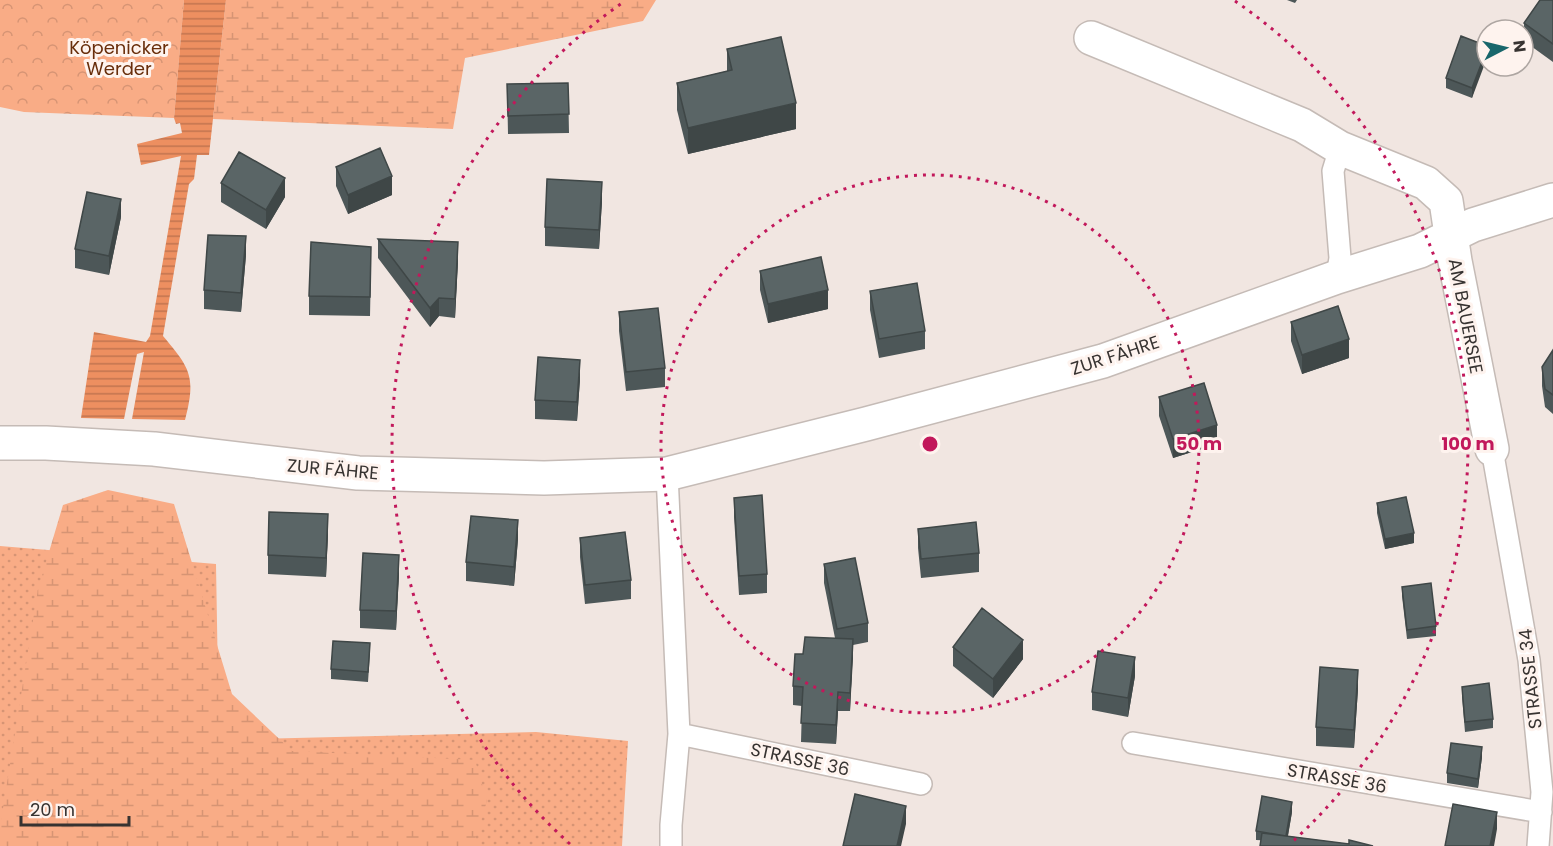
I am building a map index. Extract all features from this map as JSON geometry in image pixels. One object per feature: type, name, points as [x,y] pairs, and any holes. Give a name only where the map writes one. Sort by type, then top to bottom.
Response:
[{"type":"street","name":"AM BAUERSEE","points":[[1091,38],[1302,125],[1340,148],[1426,183],[1446,201],[1455,261],[1492,449]]},
{"type":"street","name":"ZUR FÄHRE","points":[[0,443],[154,449],[358,473],[544,478],[667,474],[1103,361],[1337,277],[1420,251],[1473,225],[1553,200]]},
{"type":"lane","points":[[1337,277],[1340,258],[1333,171],[1340,148]]},
{"type":"lane","name":"AM BAUERSEE","points":[[1492,449],[1509,549]]},
{"type":"lane","points":[[667,474],[679,734],[670,825],[671,846]]},
{"type":"lane","name":"STRASSE 34","points":[[1509,549],[1529,660],[1542,792],[1538,846]]},
{"type":"lane","name":"STRASSE 36","points":[[679,734],[921,784]]},
{"type":"lane","name":"STRASSE 36","points":[[1133,743],[1541,812]]},
{"type":"green space","name":"Köpenicker Werder","points":[[0,0],[184,0],[174,118],[24,112],[0,107]]},
{"type":"green space","points":[[226,0],[656,0],[643,21],[465,58],[453,129],[213,119]]},
{"type":"green space","points":[[108,490],[174,504],[232,694],[292,751],[475,760],[487,801],[473,846],[0,846],[0,827],[38,589],[63,505]]},
{"type":"green space","points":[[0,546],[216,564],[219,740],[536,732],[628,741],[622,846],[0,846]]},
{"type":"shaded area","points":[[184,0],[226,0],[209,155],[197,155],[194,179],[189,184],[163,336],[180,357],[189,374],[190,393],[185,420],[132,419],[144,352],[137,354],[124,419],[81,418],[94,332],[146,342],[150,336],[181,156],[141,165],[137,144],[182,133],[180,123],[176,124],[174,118]]},
{"type":"building","points":[[1540,0],[1553,0],[1553,44],[1535,31],[1535,18],[1527,18]]},
{"type":"building","points":[[1461,36],[1475,41],[1476,78],[1472,88],[1446,78]]},
{"type":"building","points":[[781,37],[796,103],[688,128],[677,83],[732,70],[727,49]]},
{"type":"building","points":[[568,83],[569,114],[508,116],[507,84]]},
{"type":"building","points":[[380,148],[392,176],[348,195],[336,167]]},
{"type":"building","points":[[239,152],[285,178],[266,210],[221,183]]},
{"type":"building","points":[[547,179],[602,182],[599,230],[545,227]]},
{"type":"building","points":[[87,192],[121,199],[109,256],[75,249]]},
{"type":"building","points":[[208,235],[246,236],[241,293],[204,290]]},
{"type":"building","points":[[378,239],[458,242],[455,299],[439,298],[430,308]]},
{"type":"building","points":[[311,242],[371,247],[370,297],[309,296]]},
{"type":"building","points":[[821,257],[828,290],[768,304],[760,271]]},
{"type":"building","points":[[917,283],[925,331],[879,339],[870,291]]},
{"type":"building","points":[[1338,306],[1349,339],[1302,355],[1291,322]]},
{"type":"building","points":[[658,308],[665,368],[626,372],[619,312]]},
{"type":"building","points":[[1553,350],[1553,395],[1545,389],[1542,367]]},
{"type":"building","points":[[538,357],[580,360],[577,402],[535,400]]},
{"type":"building","points":[[1204,383],[1217,425],[1173,439],[1159,397]]},
{"type":"building","points":[[762,495],[767,574],[739,576],[734,498]]},
{"type":"building","points":[[1406,497],[1414,533],[1385,539],[1377,503]]},
{"type":"building","points":[[269,512],[328,514],[326,558],[268,555]]},
{"type":"building","points":[[471,516],[518,520],[514,567],[466,562]]},
{"type":"building","points":[[976,522],[979,553],[921,559],[918,529]]},
{"type":"building","points":[[625,532],[631,580],[585,585],[580,538]]},
{"type":"building","points":[[363,553],[399,555],[396,611],[360,610]]},
{"type":"building","points":[[855,558],[868,623],[837,629],[824,564]]},
{"type":"building","points":[[1431,583],[1436,626],[1407,630],[1402,587]]},
{"type":"building","points":[[982,608],[1023,640],[993,679],[953,647]]},
{"type":"building","points":[[805,637],[853,639],[850,693],[838,692],[836,725],[801,723],[803,687],[793,686],[795,654],[803,654]]},
{"type":"building","points":[[333,641],[370,643],[368,672],[331,669]]},
{"type":"building","points":[[1098,651],[1135,657],[1128,698],[1092,692]]},
{"type":"building","points":[[1320,667],[1358,670],[1354,730],[1316,727]]},
{"type":"building","points":[[1489,683],[1493,719],[1465,722],[1462,687]]},
{"type":"building","points":[[1451,743],[1482,747],[1478,779],[1447,773]]},
{"type":"building","points":[[855,794],[906,806],[897,846],[843,846]]},
{"type":"building","points":[[1262,796],[1292,802],[1286,836],[1256,831]]},
{"type":"building","points":[[1453,804],[1497,812],[1490,846],[1445,846]]},
{"type":"building","points":[[1262,833],[1349,844],[1349,840],[1373,846],[1260,846]]}]
